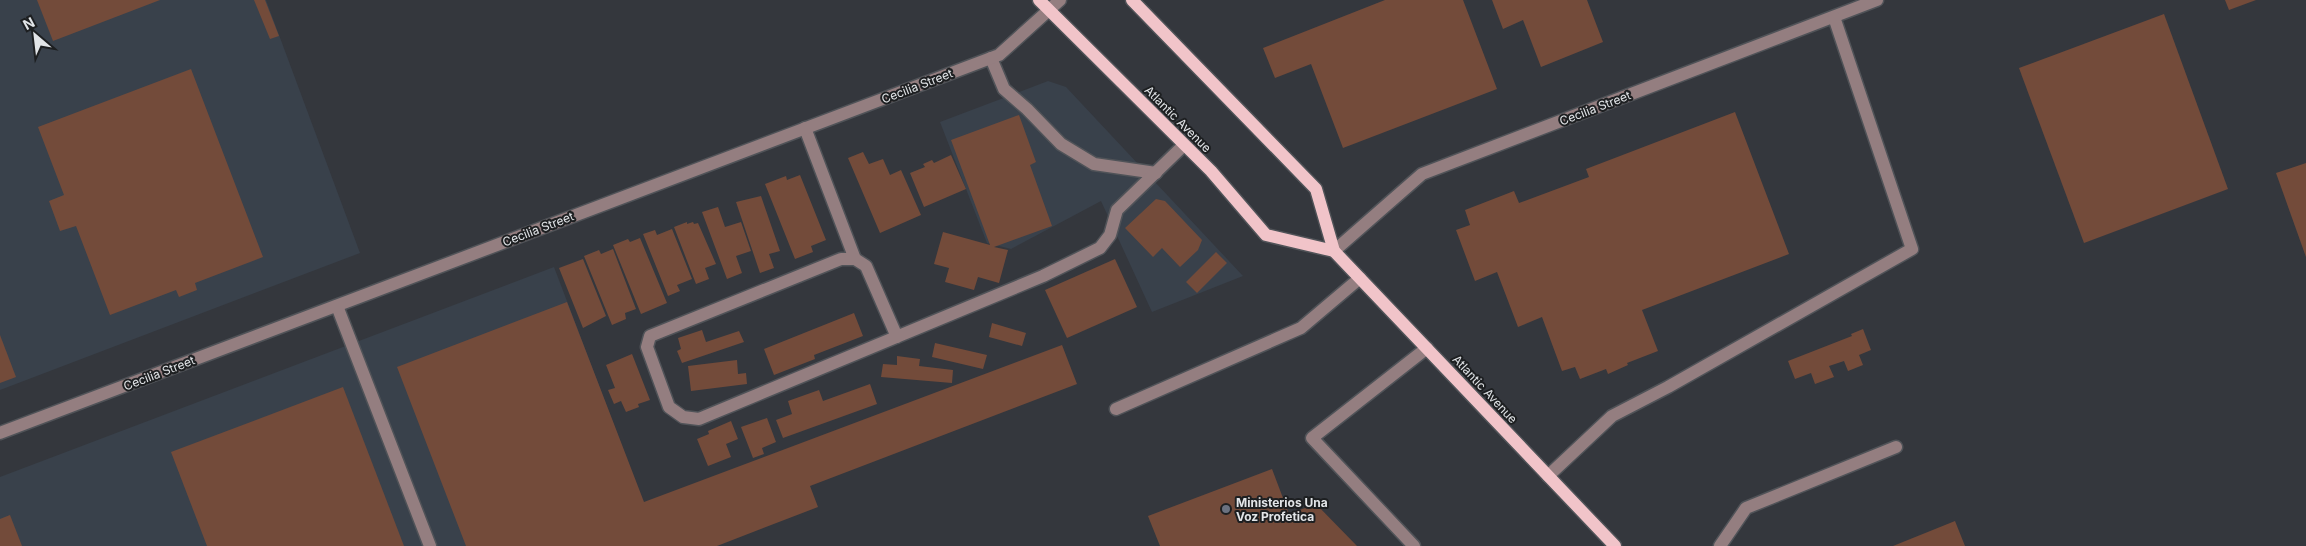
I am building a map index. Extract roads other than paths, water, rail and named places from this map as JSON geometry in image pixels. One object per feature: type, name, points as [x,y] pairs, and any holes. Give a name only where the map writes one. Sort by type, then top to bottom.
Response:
[{"type":"main road","name":"Atlantic Avenue","points":[[1039,0],[1211,171],[1266,235],[1334,251]]},
{"type":"main road","name":"Atlantic Avenue","points":[[1132,0],[1316,189],[1334,251],[1615,546]]},
{"type":"street","name":"Cecilia Street","points":[[0,433],[991,58],[999,54],[1060,0]]},
{"type":"street","name":"Cecilia Street","points":[[1334,251],[1422,174],[1878,0]]},
{"type":"street","points":[[1548,476],[1612,416],[1912,249],[1834,17]]},
{"type":"street","points":[[991,58],[1004,89],[1027,108],[1061,144],[1094,164],[1156,173]]},
{"type":"street","points":[[805,128],[855,259]]},
{"type":"street","points":[[898,337],[866,266],[855,259],[841,259],[650,336],[647,347],[669,407],[683,417],[700,419],[898,337],[1043,276],[1100,248],[1110,235],[1117,210],[1184,145]]},
{"type":"street","points":[[1116,409],[1301,328],[1360,278]]},
{"type":"street","points":[[337,306],[430,546]]},
{"type":"street","points":[[1414,546],[1312,438],[1426,348]]},
{"type":"street","points":[[1720,546],[1746,508],[1896,447]]},
{"type":"place","name":"Ministerios Una Voz Profetica","points":[[1226,509]]}]
